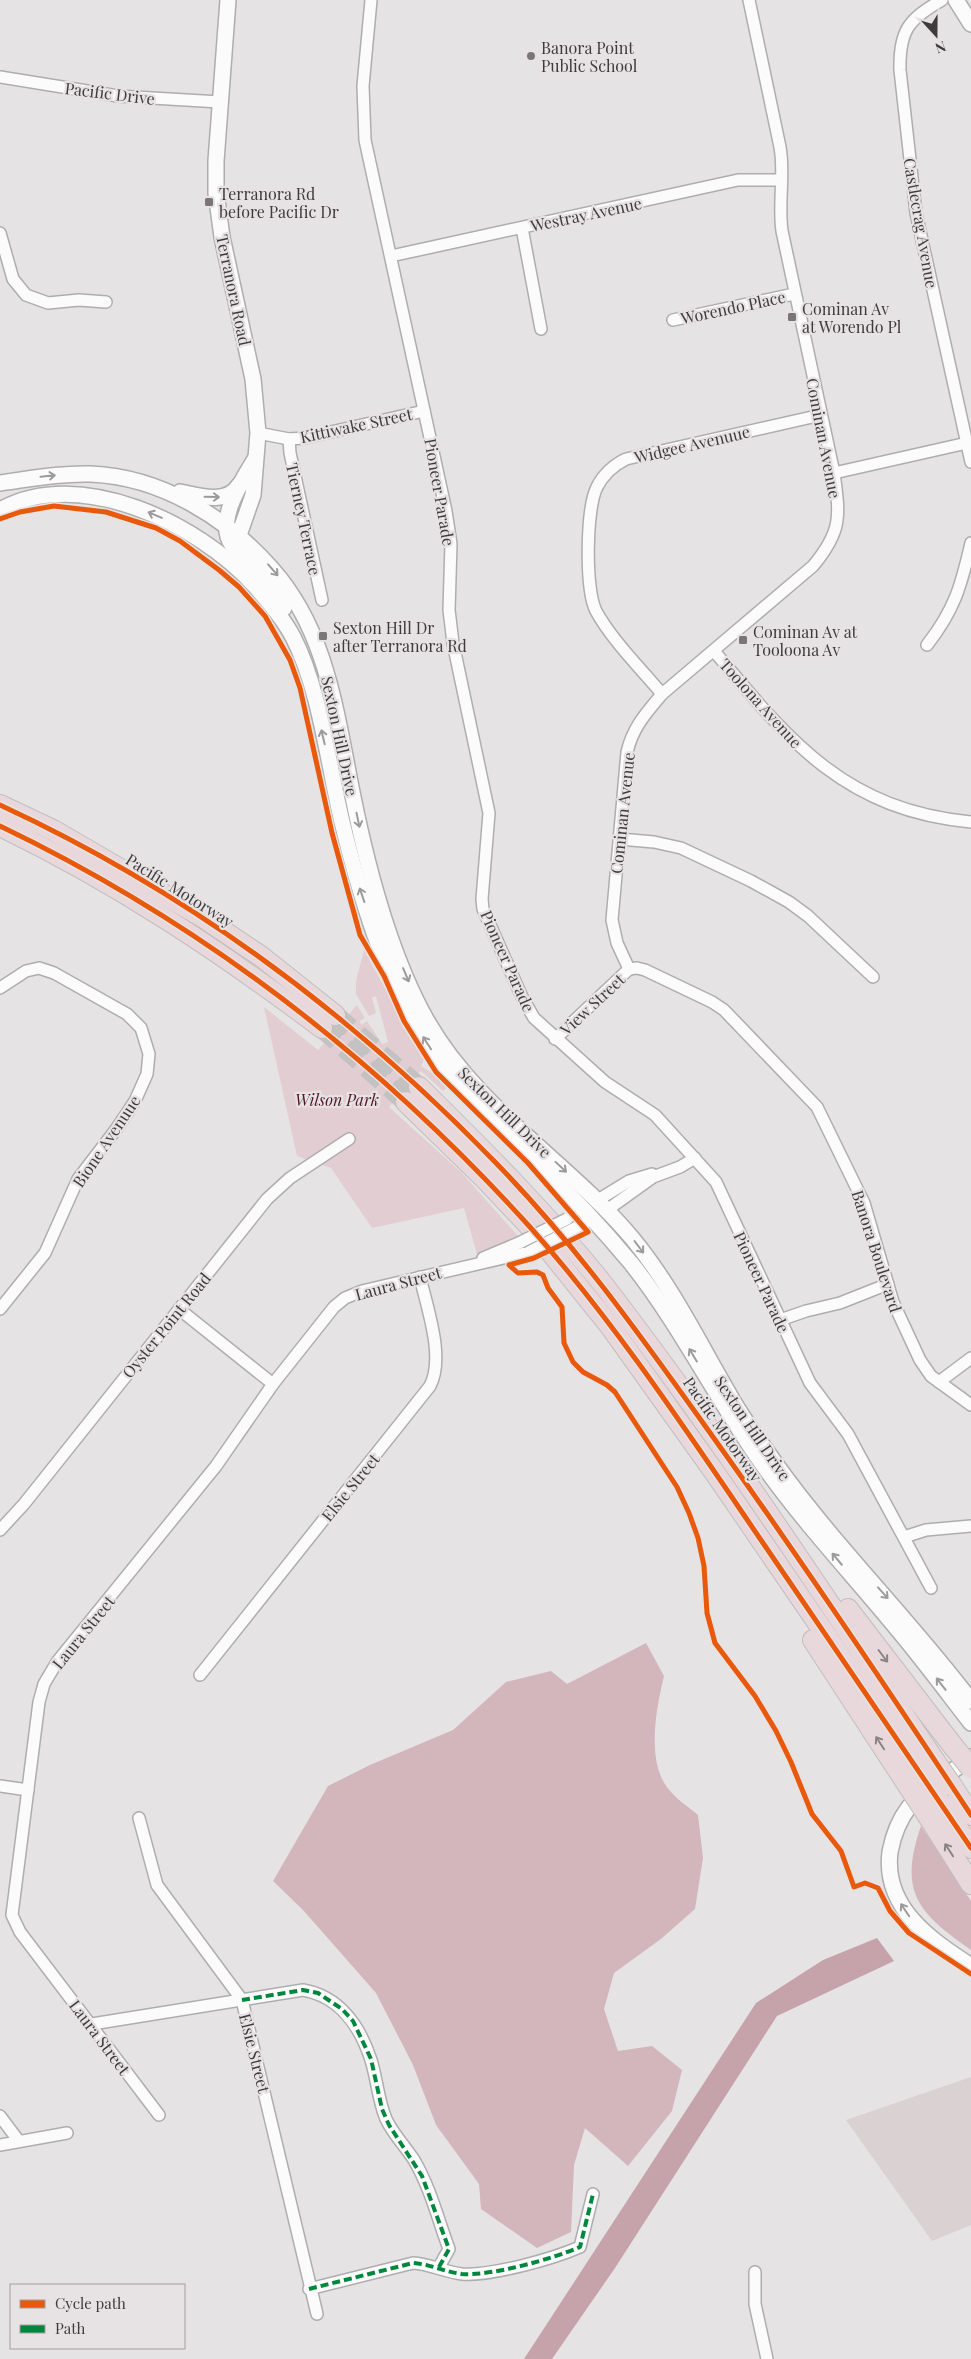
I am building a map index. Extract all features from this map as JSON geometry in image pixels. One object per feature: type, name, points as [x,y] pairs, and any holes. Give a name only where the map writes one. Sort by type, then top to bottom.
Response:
[{"type":"highway","name":"Pacific Motorway","points":[[0,805],[54,830],[252,975],[328,1022]]},
{"type":"highway","name":"Pacific Motorway","points":[[0,826],[131,885]]},
{"type":"highway","name":"Pacific Motorway","points":[[920,1772],[795,1552],[601,1283],[497,1164],[412,1094],[566,1270],[610,1326],[716,1473],[971,1848]]},
{"type":"highway","points":[[795,1552],[844,1604],[971,1768]]},
{"type":"highway","points":[[920,1772],[940,1802],[971,1884]]},
{"type":"highway","name":"Pacific Motorway","points":[[940,1802],[971,1816]]},
{"type":"street","name":"Terranora Road","points":[[228,0],[220,102],[216,193],[222,237],[253,380],[258,433],[253,495],[231,533]]},
{"type":"street","name":"Pioneer Parade","points":[[371,0],[363,123],[446,511],[451,544],[450,610],[452,643],[489,814],[482,899],[483,909],[528,1010],[554,1039],[604,1082],[655,1115],[716,1182],[812,1386],[848,1434],[931,1588]]},
{"type":"street","name":"Cominan Avenue","points":[[629,969],[617,942],[612,920],[627,752],[631,736],[644,715],[662,694],[802,577],[831,543],[838,514],[834,473],[794,294],[781,223],[782,156],[749,0]]},
{"type":"street","name":"Castlecrag Avenue","points":[[942,0],[914,17],[903,34],[900,47],[900,70],[916,213],[971,462]]},
{"type":"street","points":[[956,0],[971,24]]},
{"type":"street","name":"Pacific Drive","points":[[0,77],[118,96],[220,102]]},
{"type":"street","name":"Westray Avenue","points":[[391,256],[738,180],[781,180]]},
{"type":"street","points":[[522,228],[541,329]]},
{"type":"street","points":[[0,232],[13,279],[26,295],[48,303],[78,300],[106,302]]},
{"type":"street","name":"Worendo Place","points":[[673,320],[794,294]]},
{"type":"street","name":"Kittiwake Street","points":[[258,433],[289,439],[304,438],[424,411]]},
{"type":"street","name":"Widgee Avenuue","points":[[662,694],[602,620],[592,600],[587,569],[596,488],[606,473],[626,459],[821,415]]},
{"type":"street","name":"Tierney Terrace","points":[[289,439],[290,452],[322,600]]},
{"type":"street","points":[[834,473],[967,443]]},
{"type":"street","name":"Terranora Road","points":[[231,533],[239,485],[255,459]]},
{"type":"street","name":"Sexton Hill Drive","points":[[0,483],[48,476],[96,474],[147,484],[199,508],[231,533],[284,582],[305,616],[317,641],[334,699],[372,880],[394,946],[422,1013],[450,1057],[480,1092],[602,1205],[651,1262],[732,1400],[794,1489],[910,1625],[971,1701]]},
{"type":"street","points":[[147,484],[214,497],[229,494],[239,485]]},
{"type":"street","name":"Sexton Hill Drive","points":[[0,510],[22,499],[39,496],[74,495],[97,498],[138,508],[163,518],[198,538],[223,556],[247,578],[277,612],[291,633],[311,683],[359,888],[380,946],[406,1006],[424,1039],[456,1084],[588,1214],[634,1267],[660,1302],[740,1431],[784,1494],[898,1630],[971,1723]]},
{"type":"street","points":[[198,538],[231,533],[233,547],[275,594],[284,608],[291,633]]},
{"type":"street","points":[[927,645],[940,628],[960,591],[971,543]]},
{"type":"street","name":"Toolona Avenue","points":[[714,651],[774,723],[832,774],[873,797],[913,813],[971,822]]},
{"type":"street","points":[[619,838],[654,842],[681,848],[759,885],[789,902],[808,916],[873,977]]},
{"type":"street","name":"Bione Avenuue","points":[[0,988],[26,970],[39,968],[54,973],[127,1014],[136,1022],[145,1037],[149,1054],[143,1085],[128,1112],[78,1179],[44,1252],[0,1310]]},
{"type":"street","name":"Banora Boulevard","points":[[629,969],[637,968],[649,972],[712,1002],[724,1010],[809,1096],[823,1118],[864,1202],[895,1308],[920,1360],[927,1371],[939,1382],[971,1405]]},
{"type":"street","name":"View Street","points":[[554,1039],[629,969]]},
{"type":"street","name":"Oyster Point Road","points":[[0,1530],[24,1504],[267,1199],[290,1178],[349,1139]]},
{"type":"street","points":[[571,1224],[602,1205],[629,1181],[664,1172],[695,1158]]},
{"type":"street","name":"Laura Street","points":[[463,1266],[571,1224]]},
{"type":"street","name":"Laura Street","points":[[159,2115],[92,2024],[20,1932],[12,1915],[39,1702],[49,1673],[216,1466],[273,1384],[327,1315],[345,1298],[362,1291],[463,1266],[507,1259],[529,1252],[571,1224]]},
{"type":"street","name":"Elsie Street","points":[[200,1675],[430,1386],[436,1372],[436,1355],[420,1277]]},
{"type":"street","points":[[780,1320],[806,1311],[840,1303],[888,1284]]},
{"type":"street","points":[[179,1309],[273,1384]]},
{"type":"street","points":[[939,1382],[971,1358]]},
{"type":"street","points":[[904,1537],[926,1530],[971,1526]]},
{"type":"street","points":[[971,1756],[909,1808],[893,1838],[890,1867],[897,1897],[912,1920],[930,1937],[971,1966]]},
{"type":"street","points":[[0,1786],[28,1790]]},
{"type":"street","name":"Elsie Street","points":[[140,1818],[157,1885],[242,2000],[258,2059],[317,2314]]},
{"type":"street","points":[[92,2024],[303,1990],[318,1993],[342,2009],[353,2021],[370,2059],[382,2109],[389,2125],[422,2176],[449,2248],[439,2267]]},
{"type":"street","points":[[0,2116],[18,2140]]},
{"type":"street","points":[[0,2144],[67,2133]]},
{"type":"street","points":[[310,2289],[413,2263],[439,2267],[462,2274],[479,2273],[552,2259],[580,2247],[592,2194]]},
{"type":"street","points":[[755,2272],[755,2304],[767,2359]]},
{"type":"shaded area","points":[[646,1643],[664,1676],[656,1720],[655,1752],[658,1767],[663,1781],[671,1792],[698,1815],[703,1858],[695,1909],[661,1939],[614,1973],[604,2009],[618,2051],[652,2046],[682,2070],[672,2111],[628,2166],[585,2128],[574,2165],[571,2232],[537,2248],[481,2209],[479,2184],[436,2125],[413,2065],[376,1993],[303,1910],[273,1881],[328,1786],[370,1765],[453,1730],[506,1682],[551,1671],[567,1684]]},
{"type":"shaded area","points":[[921,1826],[971,1901],[971,1950],[938,1924],[926,1912],[918,1899],[913,1884],[912,1868],[914,1849]]},
{"type":"shaded area","points":[[877,1938],[894,1961],[777,2016],[615,2268],[552,2359],[524,2359],[756,2003],[823,1960]]},
{"type":"shaded area","points":[[971,2077],[971,2225],[932,2241],[846,2120]]},
{"type":"green space","name":"Wilson Park","points":[[364,950],[424,1059],[421,1066],[435,1075],[446,1088],[443,1091],[421,1071],[389,1107],[462,1173],[519,1237],[477,1254],[464,1208],[372,1228],[331,1168],[297,1156],[264,1007],[318,1050],[357,1005],[365,1018],[360,1021],[361,1025],[367,1021],[382,1044],[388,1042],[376,996],[372,998],[376,1013],[369,1016],[356,994],[356,981]]},
{"type":"tunnel","points":[[335,1015],[419,1087]]},
{"type":"tunnel","points":[[322,1028],[406,1102]]},
{"type":"marked path","points":[[242,2000],[303,1990],[318,1993],[342,2009],[353,2021],[371,2059],[382,2109],[389,2125],[422,2176],[449,2249],[439,2267]]},
{"type":"marked path","points":[[309,2289],[413,2263],[456,2273],[475,2274],[505,2270],[554,2257],[580,2247],[593,2194]]},
{"type":"cycle path","points":[[0,519],[20,512],[54,506],[106,512],[156,528],[180,541],[219,570],[239,587],[265,616],[290,660],[300,688],[332,833],[360,935],[384,976],[404,1021],[436,1072],[528,1163],[588,1232],[534,1258],[509,1265],[518,1273],[537,1272],[543,1275],[548,1288],[562,1307],[564,1343],[573,1362],[583,1372],[607,1385],[615,1392],[677,1487],[698,1538],[704,1566],[707,1613],[715,1643],[755,1696],[776,1731],[812,1814],[841,1851],[854,1887],[865,1883],[878,1888],[890,1911],[909,1933],[971,1974]]},
{"type":"cycle path","points":[[0,805],[69,839],[136,876],[201,917],[264,961],[325,1007],[384,1057],[496,1163],[583,1262],[662,1366],[812,1578],[971,1815]]},
{"type":"cycle path","points":[[0,826],[75,864],[147,906],[217,952],[284,1001],[350,1053],[412,1108],[472,1166],[530,1227],[589,1297],[644,1371],[971,1848]]},
{"type":"place","name":"Banora Point Public School","points":[[531,56]]},
{"type":"place","name":"Terranora Rd before Pacific Dr","points":[[209,202]]},
{"type":"place","name":"Cominan Av at Worendo Pl","points":[[792,317]]},
{"type":"place","name":"Sexton Hill Dr after Terranora Rd","points":[[323,636]]},
{"type":"place","name":"Cominan Av at Tooloona Av","points":[[743,640]]}]
